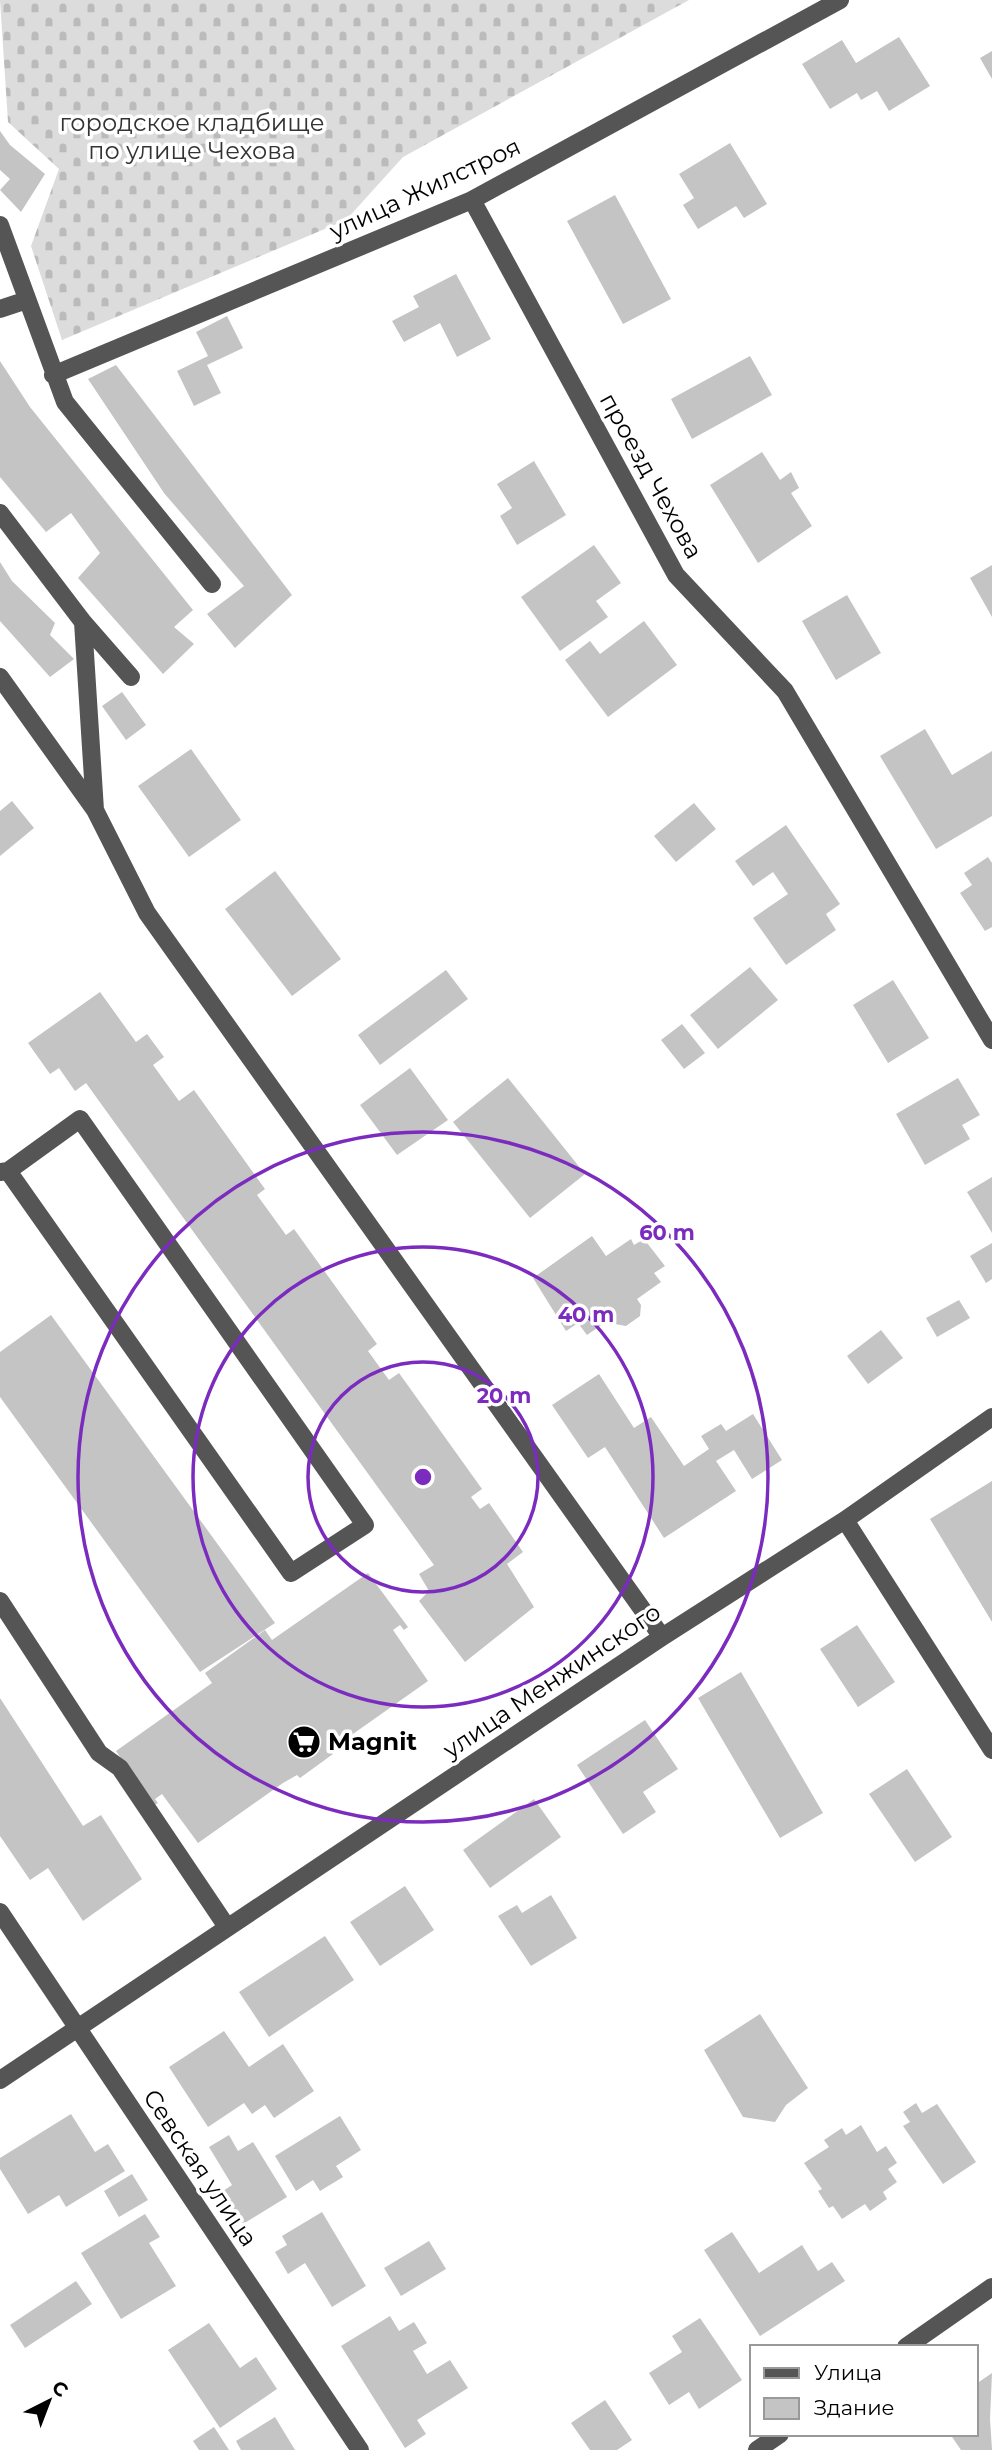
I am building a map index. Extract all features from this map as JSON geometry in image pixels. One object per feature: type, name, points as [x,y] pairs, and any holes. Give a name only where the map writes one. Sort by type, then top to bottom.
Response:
[{"type":"street","name":"улица Жилстроя","points":[[53,375],[472,200],[840,0]]},
{"type":"street","name":"проезд Чехова","points":[[472,200],[676,575],[785,691],[992,1040]]},
{"type":"street","points":[[0,225],[65,402],[212,584]]},
{"type":"street","points":[[0,257],[15,268]]},
{"type":"street","points":[[0,309],[27,300]]},
{"type":"street","points":[[0,513],[83,622],[131,677]]},
{"type":"street","points":[[83,622],[95,810]]},
{"type":"street","points":[[0,677],[95,810],[147,912],[662,1637]]},
{"type":"street","points":[[80,1119],[365,1525],[292,1573],[4,1172],[80,1119]]},
{"type":"street","name":"улица Менжинского","points":[[0,2080],[662,1637],[845,1520],[992,1417]]},
{"type":"street","points":[[845,1520],[992,1750]]},
{"type":"street","points":[[0,1601],[99,1753],[121,1768],[227,1927]]},
{"type":"street","name":"Севская улица","points":[[0,1912],[360,2450]]},
{"type":"street","points":[[909,2345],[992,2287]]},
{"type":"street","points":[[757,2450],[777,2436]]},
{"type":"green space","name":"городское кладбище по улице Чехова","points":[[0,0],[689,0],[403,157],[346,220],[62,340],[31,246],[59,169],[8,122]]},
{"type":"building","points":[[899,37],[930,86],[889,111],[877,91],[861,100],[857,93],[830,109],[802,64],[842,40],[856,63]]},
{"type":"building","points":[[992,51],[992,79],[980,58]]},
{"type":"building","points":[[0,131],[10,145],[45,174],[21,212],[0,190],[10,179],[0,170]]},
{"type":"building","points":[[730,143],[767,204],[744,218],[736,206],[698,229],[683,205],[694,198],[679,174]]},
{"type":"building","points":[[615,195],[671,299],[623,324],[567,221]]},
{"type":"building","points":[[456,274],[491,339],[457,357],[440,323],[404,342],[392,321],[419,307],[413,296]]},
{"type":"building","points":[[227,316],[243,348],[207,365],[221,393],[194,406],[177,371],[208,356],[196,332]]},
{"type":"building","points":[[750,356],[772,395],[692,439],[671,399]]},
{"type":"building","points":[[0,361],[30,407],[193,610],[174,627],[194,644],[163,674],[78,578],[100,553],[71,513],[46,532],[0,477]]},
{"type":"building","points":[[116,365],[292,595],[235,648],[207,614],[244,586],[164,493],[88,379]]},
{"type":"building","points":[[762,452],[780,480],[791,472],[799,488],[791,493],[812,526],[758,563],[710,485]]},
{"type":"building","points":[[534,461],[566,515],[517,545],[500,516],[512,508],[497,484]]},
{"type":"building","points":[[594,545],[621,583],[596,601],[608,617],[560,651],[521,597]]},
{"type":"building","points":[[0,562],[12,581],[55,623],[50,635],[74,659],[50,677],[0,621]]},
{"type":"building","points":[[992,565],[992,617],[970,578]]},
{"type":"building","points":[[847,595],[881,653],[836,680],[802,621]]},
{"type":"building","points":[[644,621],[677,665],[608,717],[565,660],[590,641],[600,654]]},
{"type":"building","points":[[122,692],[146,725],[126,740],[102,706]]},
{"type":"building","points":[[925,729],[952,775],[992,751],[992,816],[936,849],[880,756]]},
{"type":"building","points":[[191,749],[241,820],[189,857],[138,786]]},
{"type":"building","points":[[12,801],[34,828],[0,856],[0,811]]},
{"type":"building","points":[[694,803],[716,829],[676,862],[654,836]]},
{"type":"building","points":[[786,825],[840,904],[826,914],[836,930],[786,965],[753,918],[788,894],[773,872],[753,886],[735,861]]},
{"type":"building","points":[[988,857],[992,863],[992,927],[985,931],[960,893],[972,885],[964,873]]},
{"type":"building","points":[[275,871],[341,959],[292,996],[225,909]]},
{"type":"building","points":[[750,967],[778,1000],[718,1049],[690,1015]]},
{"type":"building","points":[[446,970],[468,999],[380,1065],[358,1035]]},
{"type":"building","points":[[893,980],[929,1038],[888,1063],[853,1005]]},
{"type":"building","points":[[100,992],[136,1042],[147,1034],[164,1057],[153,1065],[179,1101],[194,1090],[265,1189],[257,1195],[286,1235],[294,1229],[377,1344],[368,1351],[389,1380],[399,1373],[482,1489],[471,1497],[480,1509],[489,1503],[523,1552],[507,1564],[534,1607],[465,1662],[419,1601],[429,1591],[419,1574],[434,1565],[86,1083],[75,1091],[59,1068],[50,1074],[28,1043]]},
{"type":"building","points":[[682,1024],[705,1053],[684,1069],[661,1040]]},
{"type":"building","points":[[410,1068],[448,1120],[397,1155],[360,1105]]},
{"type":"building","points":[[508,1078],[585,1174],[530,1218],[453,1122]]},
{"type":"building","points":[[958,1078],[980,1115],[962,1125],[970,1139],[925,1165],[896,1114]]},
{"type":"building","points":[[992,1177],[992,1233],[967,1192]]},
{"type":"building","points":[[592,1236],[606,1256],[631,1239],[634,1245],[644,1239],[665,1266],[654,1273],[661,1282],[637,1299],[641,1305],[640,1316],[626,1326],[615,1324],[610,1319],[587,1335],[578,1323],[566,1331],[533,1278]]},
{"type":"building","points":[[992,1243],[992,1279],[986,1283],[970,1256]]},
{"type":"building","points":[[959,1300],[970,1318],[937,1337],[926,1318]]},
{"type":"building","points":[[51,1315],[275,1623],[200,1672],[0,1397],[0,1352]]},
{"type":"building","points":[[881,1330],[903,1358],[868,1384],[847,1356]]},
{"type":"building","points":[[599,1374],[634,1428],[651,1417],[684,1466],[709,1449],[701,1436],[721,1424],[726,1431],[753,1414],[782,1460],[752,1479],[734,1450],[716,1461],[736,1491],[664,1538],[605,1447],[588,1458],[552,1405]]},
{"type":"building","points":[[992,1481],[992,1622],[930,1519]]},
{"type":"building","points":[[368,1573],[408,1627],[404,1630],[400,1625],[393,1630],[428,1681],[343,1741],[330,1751],[333,1754],[300,1778],[297,1775],[283,1783],[198,1843],[162,1794],[155,1799],[158,1803],[153,1806],[116,1751],[212,1683],[205,1673],[265,1630],[272,1640]]},
{"type":"building","points":[[857,1625],[895,1682],[858,1707],[820,1649]]},
{"type":"building","points":[[741,1672],[823,1813],[780,1838],[698,1698]]},
{"type":"building","points":[[0,1698],[83,1826],[101,1815],[142,1879],[83,1921],[48,1868],[30,1880],[0,1836]]},
{"type":"building","points":[[645,1720],[678,1769],[643,1792],[656,1812],[623,1834],[577,1765]]},
{"type":"building","points":[[907,1769],[952,1837],[915,1862],[869,1794]]},
{"type":"building","points":[[534,1799],[561,1837],[490,1888],[463,1850]]},
{"type":"building","points":[[405,1886],[434,1930],[380,1966],[350,1922]]},
{"type":"building","points":[[551,1895],[577,1938],[531,1966],[498,1916],[517,1905],[522,1913]]},
{"type":"building","points":[[325,1936],[354,1980],[269,2037],[239,1992]]},
{"type":"building","points":[[760,2014],[808,2088],[786,2105],[775,2122],[743,2117],[704,2050]]},
{"type":"building","points":[[224,2031],[249,2067],[283,2044],[314,2091],[274,2118],[265,2105],[252,2114],[244,2103],[208,2127],[169,2067]]},
{"type":"building","points":[[916,2103],[922,2113],[937,2104],[976,2162],[943,2184],[903,2126],[910,2122],[903,2112]]},
{"type":"building","points":[[71,2114],[95,2152],[108,2144],[125,2171],[66,2207],[59,2195],[28,2214],[0,2169],[0,2158]]},
{"type":"building","points":[[340,2116],[361,2150],[336,2166],[343,2177],[320,2191],[313,2180],[296,2191],[275,2156]]},
{"type":"building","points":[[861,2125],[877,2152],[886,2146],[897,2163],[888,2169],[897,2182],[883,2192],[887,2199],[870,2211],[865,2204],[842,2219],[833,2206],[829,2208],[818,2191],[822,2189],[804,2163],[829,2147],[824,2140],[842,2128],[846,2135]]},
{"type":"building","points":[[229,2135],[238,2151],[253,2142],[287,2197],[243,2224],[223,2191],[232,2185],[209,2147]]},
{"type":"building","points":[[132,2174],[148,2200],[119,2217],[104,2191]]},
{"type":"building","points":[[322,2212],[366,2286],[332,2307],[305,2263],[288,2274],[275,2252],[287,2245],[282,2236]]},
{"type":"building","points":[[145,2214],[160,2237],[149,2243],[176,2286],[121,2319],[81,2253]]},
{"type":"building","points":[[732,2232],[759,2273],[802,2245],[818,2271],[832,2262],[845,2281],[760,2336],[704,2250]]},
{"type":"building","points":[[429,2241],[446,2269],[401,2296],[384,2268]]},
{"type":"building","points":[[76,2281],[92,2304],[25,2348],[10,2325]]},
{"type":"building","points":[[390,2316],[399,2331],[414,2322],[427,2343],[413,2351],[427,2374],[450,2360],[468,2388],[417,2420],[426,2434],[405,2448],[341,2346]]},
{"type":"building","points":[[700,2318],[742,2380],[699,2409],[689,2392],[669,2405],[649,2373],[682,2352],[672,2336]]},
{"type":"building","points":[[209,2323],[240,2368],[256,2357],[277,2389],[220,2428],[168,2350]]},
{"type":"building","points":[[992,2373],[992,2450],[961,2450],[951,2436],[978,2436],[978,2383]]},
{"type":"building","points":[[605,2400],[632,2440],[617,2450],[590,2450],[571,2423]]},
{"type":"building","points":[[275,2417],[295,2450],[241,2450],[236,2441]]},
{"type":"building","points":[[214,2427],[229,2450],[199,2450],[193,2441]]},
{"type":"place","name":"Magnit","points":[[304,1742]]}]
